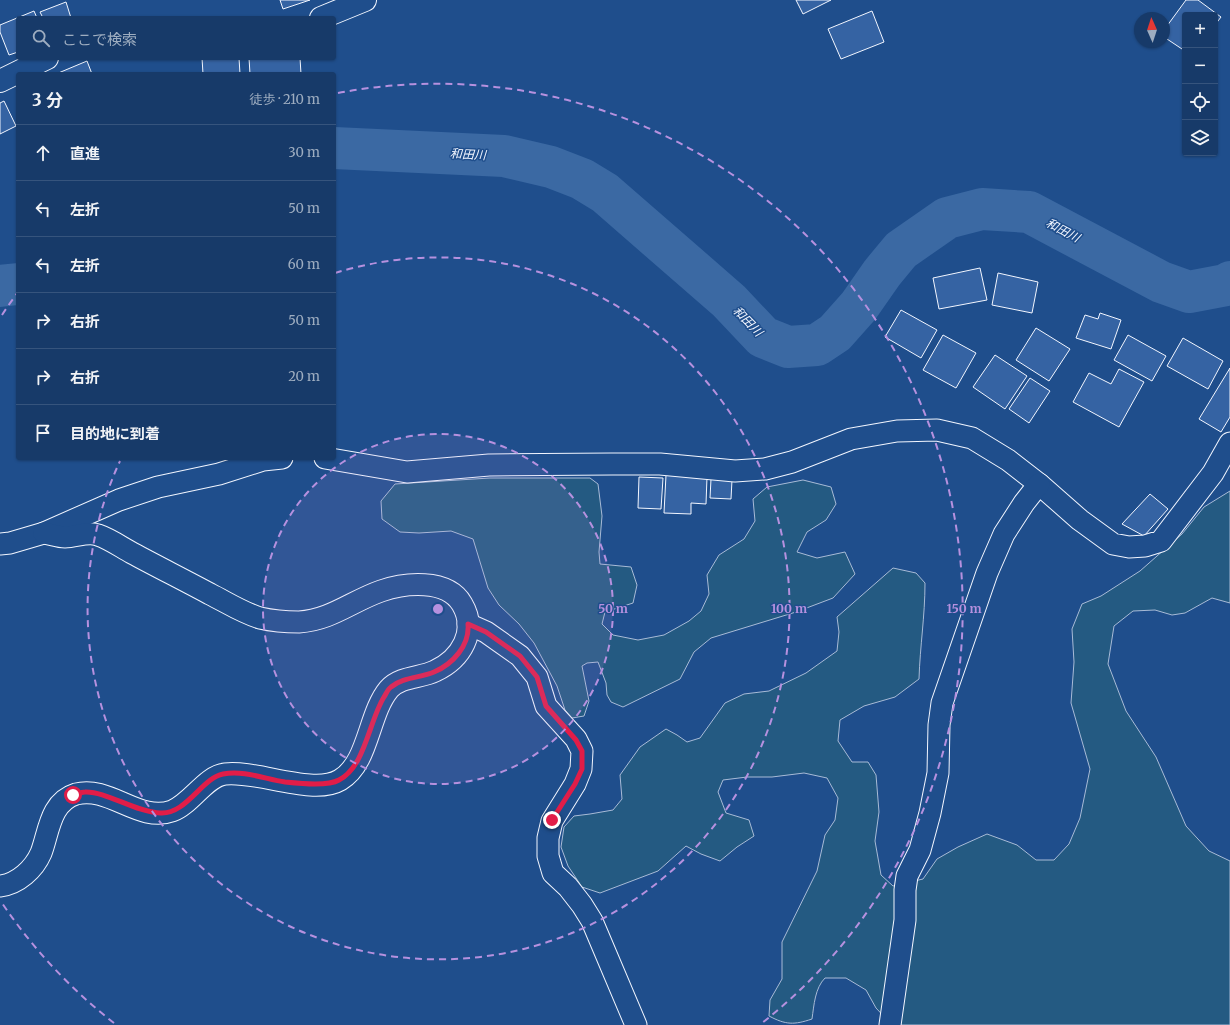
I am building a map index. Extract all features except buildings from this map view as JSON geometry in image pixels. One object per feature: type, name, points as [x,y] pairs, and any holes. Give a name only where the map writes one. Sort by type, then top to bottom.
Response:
[{"type":"main road","points":[[326,16],[365,0]]},
{"type":"main road","points":[[18,72],[43,60]]},
{"type":"main road","points":[[0,81],[16,73]]},
{"type":"street","points":[[336,460],[406,472],[489,465],[620,464],[660,464],[735,471],[764,469],[792,462],[851,438],[897,431],[936,430],[972,438],[1008,460],[1039,484],[1080,520],[1113,544],[1129,547],[1145,546],[1161,541],[1213,473],[1230,443]]},
{"type":"street","points":[[0,544],[10,543],[44,533],[119,500],[158,487],[219,474],[263,460]]},
{"type":"street","points":[[890,1025],[905,920],[905,890],[907,876],[920,850],[930,813],[938,773],[939,725],[942,703],[987,574],[1004,534],[1024,503],[1039,484]]},
{"type":"street","points":[[0,886],[8,885],[21,878],[33,866],[41,853],[49,824],[56,810],[64,801],[73,795],[86,792],[101,795],[136,808],[162,814],[174,810],[184,804],[211,781],[222,774],[238,773],[286,782],[310,784],[326,784],[339,780],[350,771],[360,757],[376,713],[390,687],[402,680],[434,672],[449,662],[462,649],[469,632],[467,617],[462,602],[445,588],[424,584],[400,586],[380,591],[329,616],[302,622],[280,622],[258,618],[234,607],[96,533],[64,537],[44,533]]},
{"type":"street","points":[[468,624],[486,632],[520,656],[537,677],[546,706],[576,740],[582,751],[582,769],[575,784],[552,820],[548,838],[548,856],[553,873],[568,887],[592,921],[636,1025]]},
{"type":"shaded area","points":[[490,478],[590,478],[598,484],[602,516],[599,552],[600,564],[631,567],[637,585],[633,603],[605,612],[602,624],[613,635],[638,640],[664,635],[689,621],[701,611],[709,594],[707,575],[719,555],[744,539],[755,521],[753,499],[767,487],[803,480],[831,487],[836,504],[826,520],[807,532],[797,552],[817,558],[845,552],[855,574],[833,598],[796,612],[711,638],[694,652],[680,679],[623,707],[611,702],[607,695],[606,683],[598,662],[587,663],[582,666],[589,701],[584,716],[572,718],[565,710],[557,686],[534,643],[519,624],[499,605],[488,588],[473,539],[451,531],[419,533],[400,532],[382,519],[381,501],[395,484]]},
{"type":"shaded area","points":[[1230,491],[1230,603],[1212,598],[1185,613],[1172,615],[1155,610],[1133,611],[1114,626],[1108,664],[1126,711],[1156,757],[1186,826],[1209,851],[1230,861],[1230,1025],[892,1025],[876,1008],[866,990],[846,978],[825,978],[817,992],[812,1019],[790,1023],[780,1021],[769,1016],[770,1000],[782,979],[782,942],[817,871],[825,835],[835,820],[838,798],[827,778],[804,773],[772,777],[747,777],[723,780],[718,792],[726,813],[749,820],[754,836],[737,847],[720,861],[701,854],[686,846],[658,871],[600,893],[582,887],[568,866],[561,847],[564,827],[574,816],[613,810],[622,799],[620,775],[640,747],[666,729],[687,742],[700,738],[725,703],[744,694],[769,691],[806,673],[837,651],[839,632],[837,617],[893,568],[916,573],[925,583],[919,679],[895,697],[864,706],[840,720],[838,741],[852,762],[868,762],[876,775],[879,812],[875,841],[881,875],[893,886],[923,879],[937,859],[958,847],[987,834],[1017,845],[1036,860],[1054,860],[1069,844],[1080,818],[1090,769],[1071,703],[1074,662],[1072,629],[1082,604],[1101,596],[1140,571],[1182,534],[1204,507]]},
{"type":"waterway","name":"和田川","points":[[336,148],[504,156],[551,167],[582,179],[605,193],[729,301],[763,337],[788,347],[817,345],[835,333],[859,306],[882,273],[901,250],[947,218],[982,209],[1029,212],[1161,282],[1189,292],[1226,285],[1230,282]]},
{"type":"waterway","name":"和田川","points":[[0,286],[16,284]]},
{"type":"route","points":[[73,795],[86,792],[101,795],[136,808],[162,814],[174,810],[184,804],[211,781],[222,774],[238,773],[286,782],[310,784],[326,784],[339,780],[350,771],[360,757],[376,713],[390,687],[402,680],[434,672],[449,662],[462,649],[469,632],[468,624],[486,632],[520,656],[537,677],[546,706],[576,740],[582,751],[582,769],[575,784],[552,820]]}]
